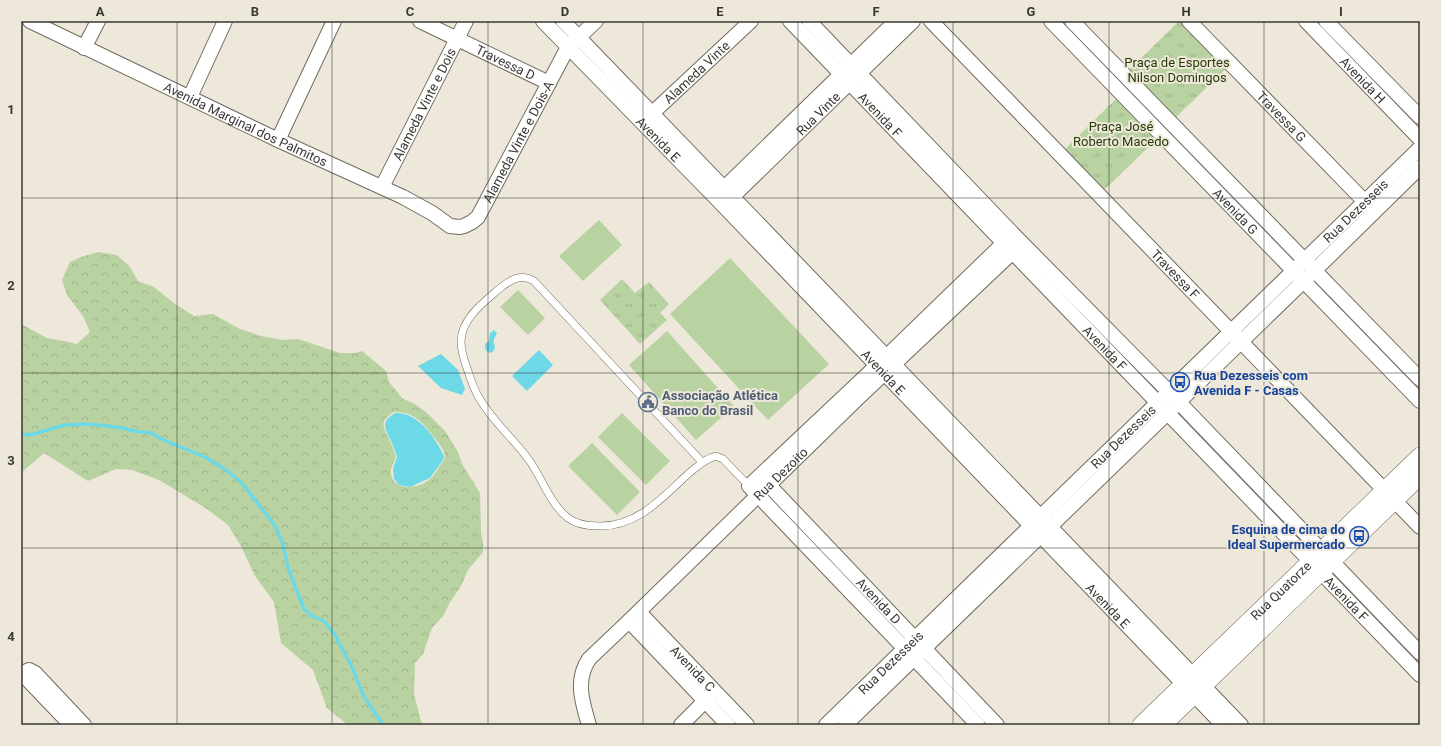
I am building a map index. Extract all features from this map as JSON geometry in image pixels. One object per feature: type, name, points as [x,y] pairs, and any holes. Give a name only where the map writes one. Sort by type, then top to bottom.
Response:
[{"type":"street","name":"Avenida Marginal dos Palmitos","points":[[30,21],[278,140],[413,202],[450,226],[460,227]]},
{"type":"street","points":[[84,48],[98,21]]},
{"type":"street","points":[[190,98],[226,21]]},
{"type":"street","points":[[278,140],[334,21]]},
{"type":"street","name":"Travessa D","points":[[420,21],[548,83]]},
{"type":"street","name":"Alameda Vinte e Dois","points":[[382,187],[466,21]]},
{"type":"street","name":"Avenida E","points":[[543,21],[565,44],[647,118],[724,197],[844,312],[891,360],[1040,526]]},
{"type":"street","name":"Alameda Vinte e Dois-A","points":[[460,227],[472,222],[480,214],[548,83],[574,27],[596,21]]},
{"type":"street","name":"Alameda Vinte","points":[[647,118],[751,21]]},
{"type":"street","name":"Avenida F","points":[[790,21],[850,74],[1013,243],[1163,408],[1321,562],[1420,653]]},
{"type":"street","name":"Avenida F","points":[[809,21],[850,74],[953,191],[1013,243],[1174,397],[1420,675]]},
{"type":"street","name":"Rua Vinte","points":[[850,74],[896,21]]},
{"type":"street","name":"Rua Vinte","points":[[724,197],[850,74],[913,21]]},
{"type":"street","name":"Travessa F","points":[[931,21],[1420,527]]},
{"type":"street","name":"Avenida G","points":[[1051,21],[1140,102],[1304,260],[1420,379]]},
{"type":"street","name":"Avenida G","points":[[1072,21],[1140,102],[1298,276],[1420,401]]},
{"type":"street","name":"Travessa G","points":[[1189,21],[1370,207]]},
{"type":"street","name":"Avenida H","points":[[1306,21],[1420,139]]},
{"type":"street","points":[[1318,33],[1329,22]]},
{"type":"street","name":"Avenida H","points":[[1329,22],[1420,117]]},
{"type":"street","name":"Avenida E","points":[[574,27],[647,118]]},
{"type":"street","name":"Rua Dezesseis","points":[[1298,276],[1314,271],[1420,148]]},
{"type":"street","name":"Rua Dezesseis","points":[[826,725],[914,648],[1163,408],[1298,276],[1304,260],[1420,167]]},
{"type":"street","name":"Avenida E","points":[[724,197],[880,370],[1040,526],[1194,685],[1241,725]]},
{"type":"street","name":"Rua Dezoito","points":[[589,725],[582,701],[580,687],[584,666],[589,659],[634,616],[749,486],[764,480],[858,398],[880,370],[1013,243]]},
{"type":"street","points":[[1351,331],[1362,319]]},
{"type":"street","name":"Rua Quatorze","points":[[1142,725],[1194,685],[1390,495],[1420,456]]},
{"type":"street","name":"Rua Quatorze","points":[[1390,495],[1420,476]]},
{"type":"street","name":"Avenida D","points":[[764,480],[914,648],[978,725]]},
{"type":"street","name":"Avenida D","points":[[749,486],[914,648],[997,725]]},
{"type":"street","name":"Avenida C","points":[[634,616],[710,696],[747,725]]},
{"type":"street","name":"Rua Dezesseis","points":[[845,725],[914,648]]},
{"type":"street","points":[[71,725],[26,678],[24,672],[29,670],[35,674],[84,725]]},
{"type":"street","name":"Avenida E","points":[[1194,685],[1223,725]]},
{"type":"street","name":"Rua Quatorze","points":[[1163,725],[1194,685]]},
{"type":"street","points":[[681,725],[710,696]]},
{"type":"street","name":"Avenida C","points":[[710,696],[728,725]]},
{"type":"lane","points":[[702,462],[534,281],[529,278],[523,276],[509,281],[477,309],[467,321],[461,342],[464,359],[479,397],[490,413],[528,459],[555,503],[567,517],[572,520],[583,525],[601,526],[624,523],[644,513],[652,507],[702,462],[713,456],[720,457],[749,486]]},
{"type":"lane","points":[[749,486],[745,478],[764,480]]},
{"type":"green space","name":"Praça de Esportes Nilson Domingos","points":[[1179,21],[1189,21],[1231,64],[1170,123],[1124,75]]},
{"type":"green space","name":"Praça José Roberto Macedo","points":[[1121,94],[1162,134],[1099,195],[1060,154]]},
{"type":"green space","points":[[599,220],[622,245],[583,281],[559,256]]},
{"type":"green space","points":[[98,252],[117,255],[130,267],[138,281],[154,287],[175,304],[194,316],[213,314],[240,329],[261,336],[282,340],[298,339],[340,353],[355,353],[362,351],[386,371],[389,382],[403,399],[415,404],[427,413],[445,431],[458,452],[462,464],[480,493],[483,552],[468,570],[461,586],[443,616],[432,628],[423,654],[415,663],[414,694],[422,725],[348,725],[327,708],[313,670],[281,643],[274,602],[255,576],[241,546],[228,525],[207,509],[159,480],[132,470],[116,469],[88,481],[44,453],[21,473],[21,324],[47,338],[77,344],[90,332],[83,316],[67,295],[62,280],[70,262]],"holes":[[[394,412],[400,412],[415,417],[423,424],[439,444],[445,456],[443,462],[431,478],[425,483],[412,487],[399,485],[395,482],[392,476],[392,464],[396,457],[384,427],[384,421],[389,415]]]},
{"type":"green space","points":[[730,258],[829,364],[768,420],[670,314]]},
{"type":"green space","points":[[622,279],[635,293],[649,282],[669,304],[660,313],[667,320],[640,344],[600,300]]},
{"type":"green space","points":[[518,290],[545,318],[528,335],[500,307]]},
{"type":"green space","points":[[667,331],[734,406],[696,440],[629,365]]},
{"type":"green space","points":[[622,413],[670,461],[646,485],[598,437]]},
{"type":"green space","points":[[592,443],[640,492],[617,515],[568,466]]},
{"type":"water","points":[[494,330],[497,333],[494,339],[495,349],[491,353],[486,350],[485,344],[489,341],[490,333]]},
{"type":"water","points":[[539,350],[553,365],[527,391],[512,376]]},
{"type":"water","points":[[441,354],[458,370],[465,389],[462,395],[441,388],[418,366]]},
{"type":"water","points":[[395,413],[411,417],[425,427],[436,441],[444,456],[443,460],[430,478],[410,487],[399,485],[394,479],[393,468],[397,457],[386,431],[385,424],[387,419]]},
{"type":"waterway","points":[[21,433],[26,435],[34,434],[64,425],[86,424],[151,433],[166,441],[205,457],[226,470],[241,482],[274,524],[283,544],[288,568],[304,609],[312,616],[324,621],[335,635],[352,667],[363,695],[383,725]]},
{"type":"place","name":"Rua Dezesseis com Avenida F - Casas","points":[[1180,382]]},
{"type":"place","name":"Associação Atlética Banco do Brasil","points":[[648,402]]},
{"type":"place","name":"Esquina de cima do Ideal Supermercado","points":[[1359,536]]}]
